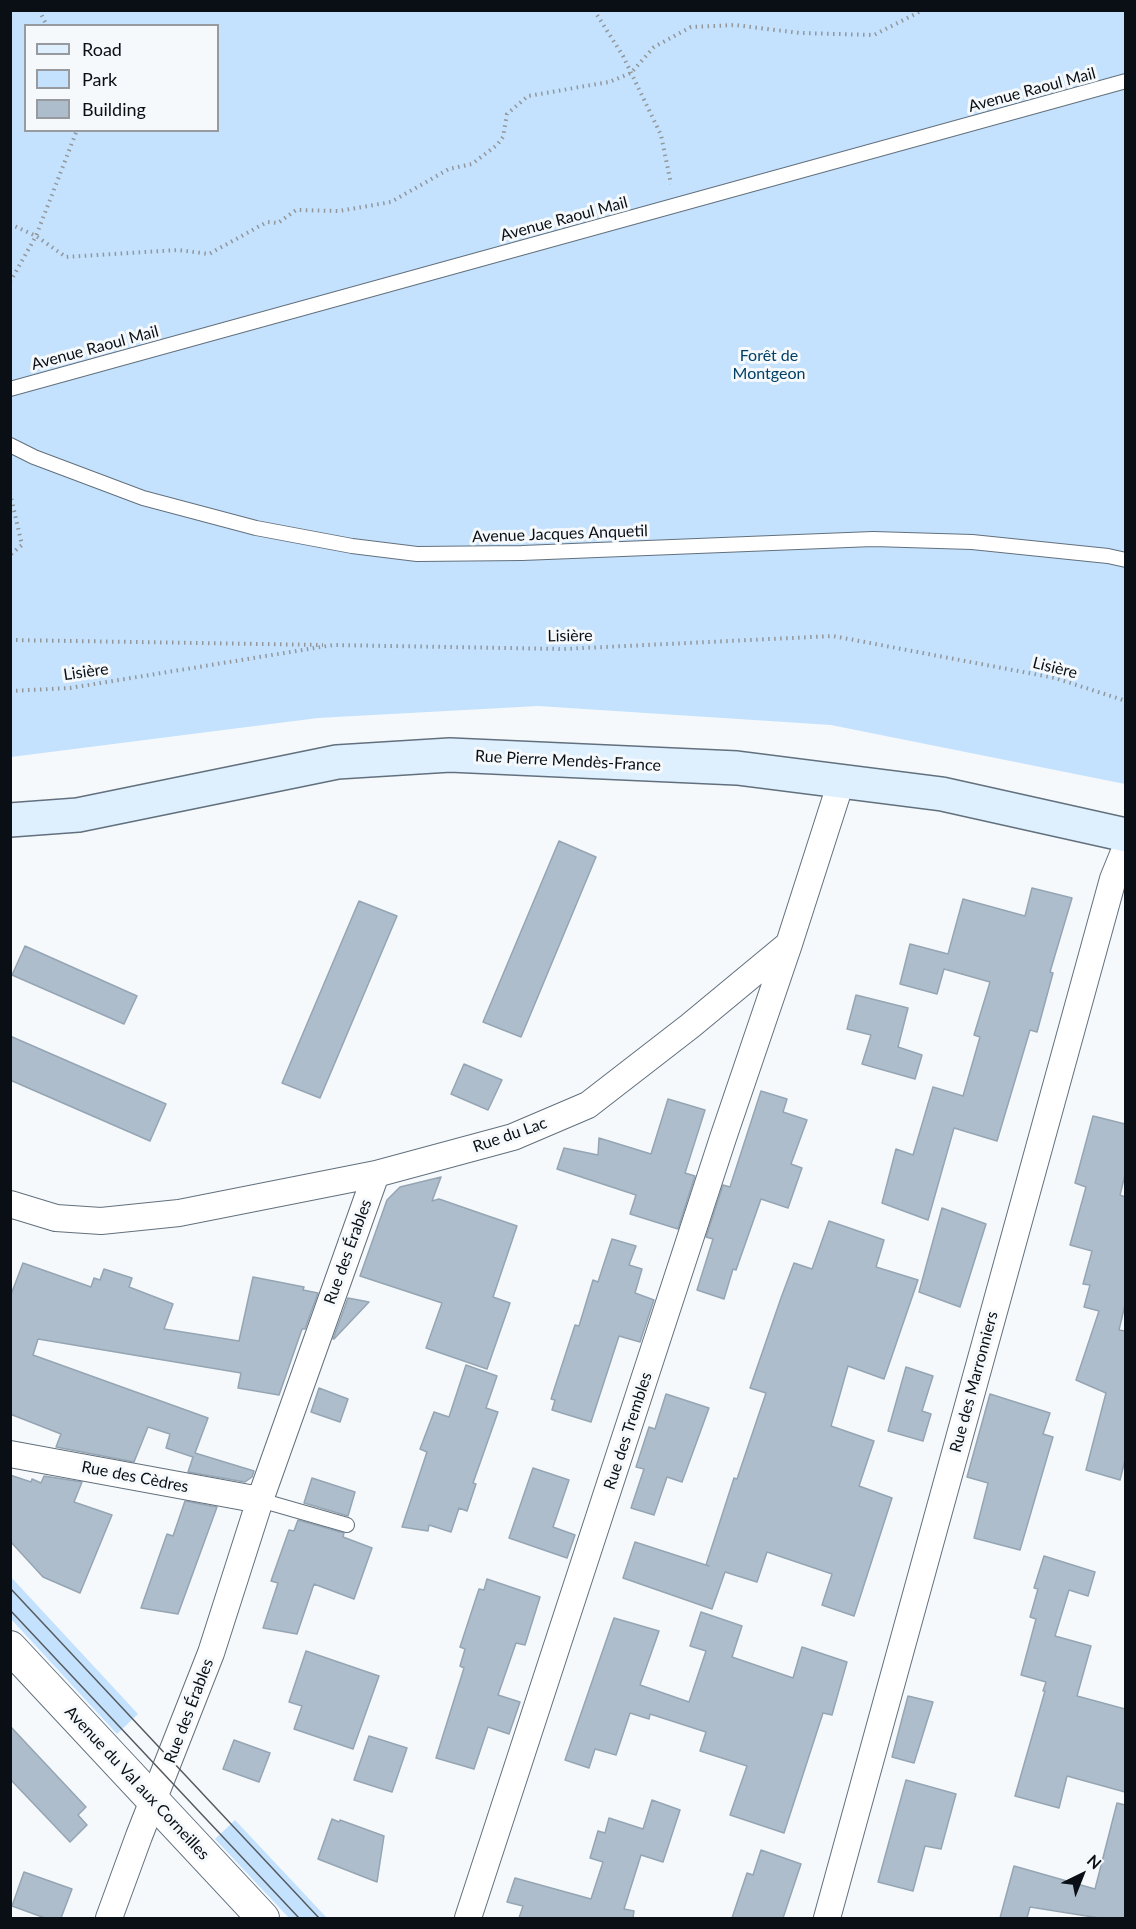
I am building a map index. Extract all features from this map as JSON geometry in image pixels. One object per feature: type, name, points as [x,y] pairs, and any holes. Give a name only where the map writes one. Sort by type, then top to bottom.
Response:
[{"type":"main road","name":"Rue Pierre Mendès-France","points":[[10,820],[78,815],[337,762],[450,755],[737,768],[942,794],[1125,835]]},
{"type":"street","points":[[789,944],[841,782]]},
{"type":"street","name":"Rue des Marronniers","points":[[827,1918],[1113,879],[1125,847]]},
{"type":"street","name":"Rue du Lac","points":[[10,1204],[56,1218],[101,1221],[179,1213],[376,1174],[513,1137],[588,1105],[690,1026],[789,944]]},
{"type":"street","name":"Rue des Trembles","points":[[468,1918],[789,944]]},
{"type":"street","name":"Rue des Érables","points":[[109,1918],[211,1653],[260,1500],[376,1174]]},
{"type":"street","name":"Rue des Cèdres","points":[[10,1454],[260,1500]]},
{"type":"street","name":"Avenue du Val aux Corneilles","points":[[10,1647],[263,1918]]},
{"type":"lane","name":"Avenue Raoul Mail","points":[[10,389],[1125,81]]},
{"type":"lane","name":"Avenue Jacques Anquetil","points":[[10,445],[34,457],[154,501],[256,528],[352,546],[417,554],[522,553],[873,539],[972,542],[1108,556],[1125,560]]},
{"type":"lane","points":[[260,1500],[348,1525]]},
{"type":"path","points":[[39,10],[46,24]]},
{"type":"path","points":[[594,10],[623,56],[661,135],[675,206]]},
{"type":"path","points":[[10,224],[36,236],[66,257],[178,250],[209,254],[267,222],[278,223],[296,210],[339,211],[391,202],[449,169],[472,164],[497,145],[503,137],[507,114],[528,96],[609,82],[631,73],[654,47],[692,27],[735,25],[800,33],[874,34],[923,10]]},
{"type":"path","points":[[10,282],[36,236],[76,132]]},
{"type":"path","points":[[10,493],[22,545],[10,555]]},
{"type":"path","name":"Lisière","points":[[10,691],[70,688],[333,645],[563,649],[833,636],[1054,678],[1125,701]]},
{"type":"path","points":[[10,640],[333,645]]},
{"type":"green space","name":"Forêt de Montgeon","points":[[10,11],[1125,11],[1125,784],[831,725],[538,706],[318,718],[11,757]]},
{"type":"green space","points":[[11,1577],[138,1714],[117,1734],[11,1619]]},
{"type":"green space","points":[[235,1820],[327,1918],[289,1918],[215,1839]]},
{"type":"building","points":[[559,841],[596,857],[521,1037],[483,1022]]},
{"type":"building","points":[[1032,888],[1072,898],[1050,972],[1053,973],[1037,1032],[1030,1030],[997,1141],[954,1128],[928,1220],[882,1203],[896,1149],[913,1155],[933,1087],[963,1096],[980,1037],[974,1035],[990,982],[944,969],[937,994],[900,984],[910,944],[948,954],[963,899],[1025,916]]},
{"type":"building","points":[[359,901],[397,916],[320,1098],[282,1083]]},
{"type":"building","points":[[25,946],[137,996],[124,1024],[12,975]]},
{"type":"building","points":[[856,995],[908,1008],[898,1047],[922,1055],[915,1079],[862,1064],[871,1035],[847,1029]]},
{"type":"building","points":[[10,1036],[166,1104],[150,1141],[10,1080]]},
{"type":"building","points":[[464,1064],[502,1080],[488,1110],[451,1094]]},
{"type":"building","points":[[761,1091],[787,1099],[783,1112],[807,1120],[791,1164],[802,1168],[788,1208],[761,1199],[736,1270],[733,1269],[724,1299],[697,1290],[713,1239],[706,1237],[723,1185],[730,1187]]},
{"type":"building","points":[[668,1099],[705,1110],[685,1173],[695,1176],[678,1229],[630,1214],[636,1195],[557,1169],[564,1148],[598,1155],[599,1138],[651,1154]]},
{"type":"building","points":[[1093,1116],[1125,1124],[1125,1175],[1120,1195],[1125,1197],[1125,1305],[1119,1330],[1125,1331],[1125,1460],[1120,1480],[1086,1470],[1106,1393],[1076,1380],[1099,1311],[1084,1307],[1090,1285],[1083,1284],[1092,1251],[1070,1245],[1086,1187],[1075,1183]]},
{"type":"building","points":[[441,1177],[432,1201],[439,1199],[517,1226],[493,1297],[510,1303],[487,1369],[426,1348],[442,1303],[360,1276],[387,1200],[400,1187]]},
{"type":"building","points":[[942,1208],[986,1224],[960,1307],[919,1292]]},
{"type":"building","points":[[829,1221],[884,1240],[876,1267],[918,1280],[884,1379],[848,1366],[831,1426],[874,1441],[859,1486],[892,1498],[854,1616],[822,1605],[832,1574],[767,1552],[757,1582],[725,1572],[712,1609],[623,1578],[635,1542],[709,1566],[706,1565],[734,1478],[737,1479],[766,1393],[750,1388],[781,1298],[794,1263],[812,1269]]},
{"type":"building","points":[[612,1239],[636,1246],[629,1265],[642,1269],[635,1293],[654,1300],[640,1342],[619,1336],[591,1422],[552,1410],[555,1400],[551,1399],[575,1325],[579,1326],[593,1280],[598,1282]]},
{"type":"building","points":[[23,1263],[91,1287],[94,1278],[100,1280],[104,1269],[132,1278],[129,1287],[173,1304],[164,1329],[239,1341],[253,1277],[304,1287],[303,1290],[318,1293],[305,1329],[302,1329],[279,1395],[238,1388],[241,1373],[38,1339],[33,1355],[208,1418],[195,1453],[254,1471],[252,1477],[245,1482],[188,1472],[193,1457],[166,1448],[170,1434],[148,1427],[134,1462],[56,1447],[61,1434],[10,1414],[10,1297]]},
{"type":"building","points":[[348,1298],[369,1302],[333,1339]]},
{"type":"building","points":[[466,1365],[497,1376],[486,1408],[498,1412],[473,1483],[476,1484],[467,1511],[459,1508],[451,1532],[429,1525],[428,1531],[402,1527],[427,1452],[420,1449],[434,1412],[449,1417]]},
{"type":"building","points":[[906,1367],[933,1376],[922,1411],[931,1414],[923,1441],[888,1431]]},
{"type":"building","points":[[319,1388],[348,1399],[340,1422],[311,1412]]},
{"type":"building","points":[[666,1394],[709,1408],[682,1482],[667,1477],[654,1515],[631,1508],[644,1469],[636,1467],[649,1427],[655,1429]]},
{"type":"building","points":[[990,1394],[1050,1413],[1043,1434],[1053,1437],[1020,1550],[974,1538],[988,1483],[967,1477]]},
{"type":"building","points":[[533,1468],[569,1480],[553,1527],[575,1535],[567,1558],[509,1538]]},
{"type":"building","points":[[10,1475],[41,1483],[44,1476],[82,1482],[74,1502],[112,1515],[80,1593],[43,1577],[10,1541]]},
{"type":"building","points":[[312,1478],[355,1492],[348,1516],[304,1503]]},
{"type":"building","points":[[185,1501],[217,1507],[178,1614],[141,1608],[167,1534],[173,1536]]},
{"type":"building","points":[[298,1520],[344,1533],[343,1537],[372,1548],[354,1599],[314,1584],[297,1634],[263,1628],[278,1583],[271,1581],[289,1530],[294,1531]]},
{"type":"building","points":[[1044,1556],[1095,1572],[1088,1596],[1069,1590],[1055,1636],[1091,1646],[1077,1696],[1125,1709],[1125,1792],[1067,1776],[1059,1808],[1015,1796],[1045,1691],[1043,1691],[1046,1682],[1021,1675],[1036,1619],[1030,1617],[1038,1589],[1034,1588]]},
{"type":"building","points":[[487,1579],[540,1597],[525,1645],[516,1643],[498,1695],[520,1702],[509,1734],[488,1727],[474,1769],[436,1758],[464,1668],[460,1666],[465,1649],[460,1647],[479,1589],[484,1590]]},
{"type":"building","points":[[701,1612],[742,1626],[732,1657],[793,1678],[802,1647],[847,1662],[832,1715],[823,1713],[784,1833],[730,1815],[747,1766],[700,1751],[706,1732],[650,1714],[649,1719],[630,1713],[616,1755],[595,1749],[589,1768],[565,1760],[614,1618],[659,1631],[640,1685],[689,1702],[706,1651],[690,1646]]},
{"type":"building","points":[[306,1651],[379,1676],[353,1749],[294,1729],[302,1706],[289,1702]]},
{"type":"building","points":[[908,1696],[933,1702],[914,1763],[892,1757]]},
{"type":"building","points":[[10,1726],[86,1807],[78,1815],[87,1825],[70,1842],[10,1779]]},
{"type":"building","points":[[369,1736],[407,1748],[392,1792],[354,1780]]},
{"type":"building","points":[[234,1740],[270,1753],[259,1782],[223,1769]]},
{"type":"building","points":[[906,1780],[956,1794],[941,1849],[925,1846],[913,1891],[878,1882]]},
{"type":"building","points":[[652,1800],[680,1810],[663,1862],[641,1855],[624,1909],[634,1911],[633,1918],[519,1918],[523,1906],[507,1902],[515,1878],[591,1899],[603,1862],[590,1858],[598,1831],[605,1833],[609,1818],[643,1829]]},
{"type":"building","points":[[1117,1803],[1125,1805],[1125,1918],[1099,1918],[1030,1907],[1027,1918],[1000,1918],[1014,1866],[1095,1889]]},
{"type":"building","points":[[332,1819],[384,1836],[377,1882],[318,1859]]},
{"type":"building","points":[[761,1850],[801,1864],[783,1918],[732,1918],[747,1873],[753,1875]]},
{"type":"building","points":[[24,1872],[72,1889],[61,1918],[45,1918],[12,1906]]},
{"type":"tram line","points":[[10,1588],[319,1918]]},
{"type":"tram line","points":[[10,1610],[299,1918]]}]
